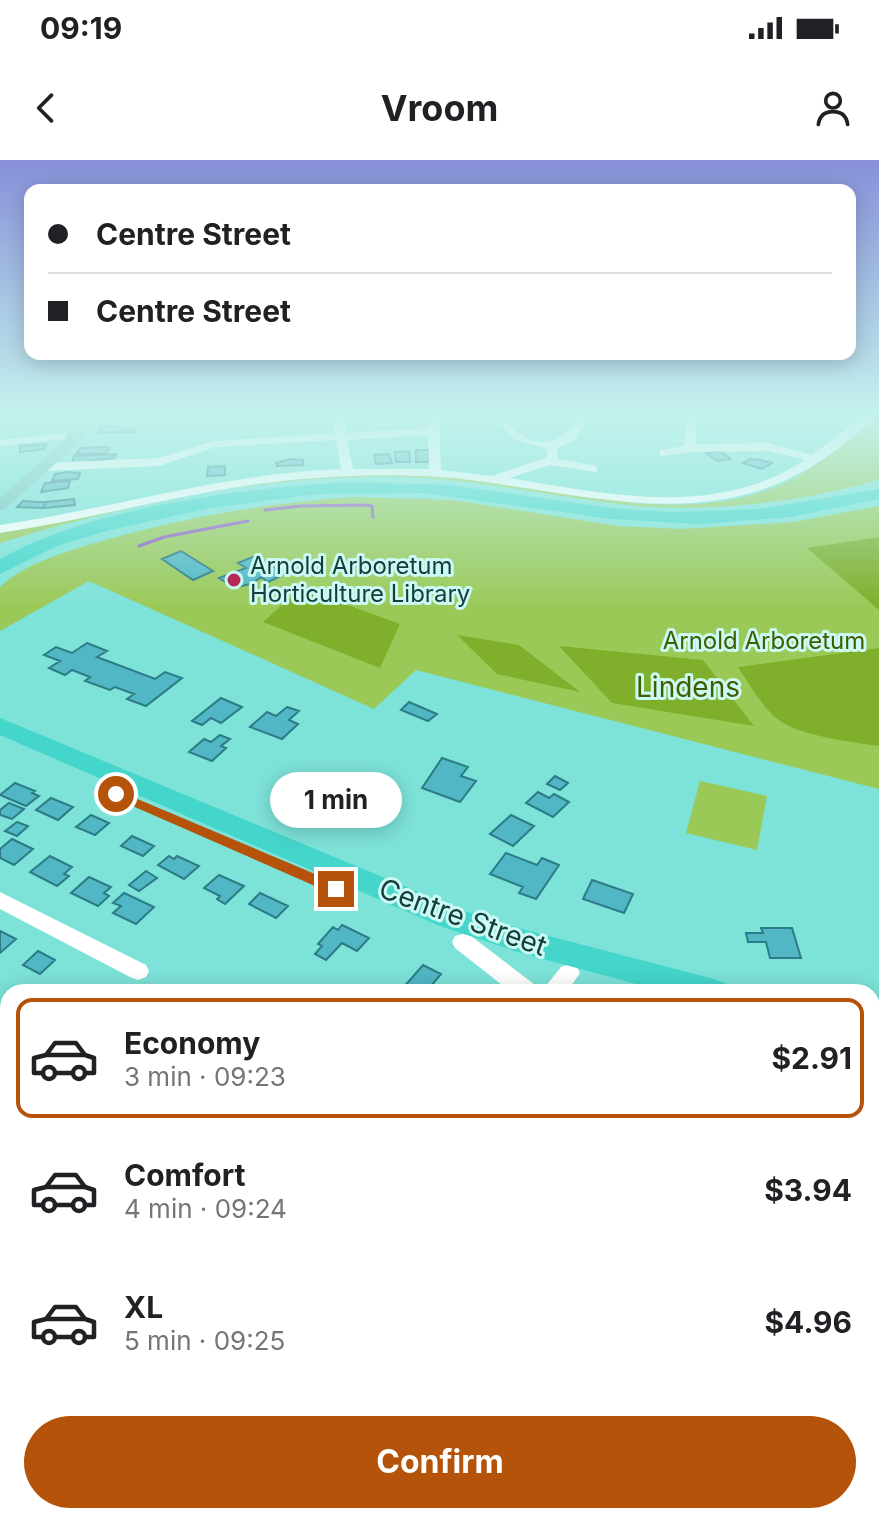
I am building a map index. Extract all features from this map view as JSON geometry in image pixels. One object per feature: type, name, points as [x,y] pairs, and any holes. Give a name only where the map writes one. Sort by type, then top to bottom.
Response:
[{"type":"highway","points":[[0,546],[159,506],[251,490],[323,482],[439,483],[622,508],[672,511],[751,508],[832,496],[879,485]]},
{"type":"highway","points":[[0,568],[41,546],[115,523],[195,506],[305,490],[379,487],[437,489],[624,515],[677,518],[765,513],[879,494]]},
{"type":"highway","name":"Centre Street","points":[[0,726],[451,918],[521,941],[684,984]]},
{"type":"highway","name":"Centre Street","points":[[0,747],[561,983]]},
{"type":"main road","points":[[0,506],[8,492],[26,480]]},
{"type":"street","points":[[0,529],[263,480]]},
{"type":"street","points":[[493,480],[619,499],[691,500],[728,496],[762,487],[775,480]]},
{"type":"street","points":[[0,523],[54,521]]},
{"type":"street","points":[[0,900],[138,971]]},
{"type":"street","points":[[463,942],[517,984]]},
{"type":"green space","points":[[287,480],[308,480],[302,480],[205,493]]},
{"type":"green space","points":[[443,480],[480,480],[664,505],[737,499],[791,480],[879,480],[766,502],[680,508],[590,500]]},
{"type":"green space","name":"Arnold Arboretum","points":[[357,497],[453,500],[619,526],[682,529],[793,522],[879,506],[879,789],[416,670],[374,709],[89,581],[0,631],[0,587],[23,570],[50,558],[167,524],[261,507]]},
{"type":"green space","points":[[141,505],[99,515],[0,543],[0,531]]},
{"type":"green space","points":[[879,537],[879,610],[807,548]]},
{"type":"green space","points":[[301,588],[400,624],[380,668],[263,622]]},
{"type":"green space","points":[[457,635],[519,645],[580,692],[497,674]]},
{"type":"green space","name":"Lindens","points":[[559,646],[703,660],[754,726],[612,703]]},
{"type":"green space","points":[[879,648],[879,746],[825,737],[786,724],[765,707],[738,667]]},
{"type":"green space","points":[[700,781],[767,796],[757,850],[686,833]]},
{"type":"building","points":[[70,481],[68,488],[41,492],[45,483]]},
{"type":"building","points":[[74,499],[75,505],[43,508],[46,502]]},
{"type":"building","points":[[23,501],[46,502],[43,508],[17,507]]},
{"type":"building","points":[[181,551],[213,571],[193,580],[162,559]]},
{"type":"building","points":[[255,556],[285,574],[268,582],[261,577],[253,583],[235,588],[219,578],[246,568],[238,563]]},
{"type":"building","points":[[87,643],[107,651],[97,657],[155,679],[165,672],[182,678],[146,706],[127,699],[134,694],[85,681],[90,677],[72,670],[65,675],[49,668],[60,661],[44,655],[56,647],[72,653]]},
{"type":"building","points":[[221,698],[242,707],[221,723],[211,718],[202,725],[192,721]]},
{"type":"building","points":[[409,702],[437,714],[428,721],[401,710]]},
{"type":"building","points":[[287,707],[299,711],[289,720],[298,724],[282,739],[250,727],[267,712],[276,716]]},
{"type":"building","points":[[220,735],[230,739],[221,746],[226,748],[212,761],[189,752],[204,739],[211,742]]},
{"type":"building","points":[[442,758],[468,767],[461,776],[476,781],[460,802],[422,788]]},
{"type":"building","points":[[555,776],[568,783],[560,790],[547,784]]},
{"type":"building","points":[[15,783],[35,791],[32,793],[39,796],[26,806],[0,795]]},
{"type":"building","points":[[538,792],[549,798],[554,794],[569,802],[553,817],[526,803]]},
{"type":"building","points":[[51,798],[73,807],[58,820],[36,810]]},
{"type":"building","points":[[9,803],[24,809],[12,819],[0,815],[0,810]]},
{"type":"building","points":[[91,815],[109,823],[95,835],[76,827]]},
{"type":"building","points":[[511,815],[534,826],[513,846],[490,834]]},
{"type":"building","points":[[17,822],[28,826],[17,836],[5,831]]},
{"type":"building","points":[[132,836],[154,846],[143,856],[121,846]]},
{"type":"building","points":[[12,839],[33,849],[14,865],[0,858],[0,849]]},
{"type":"building","points":[[506,853],[537,865],[542,858],[559,865],[536,899],[519,893],[523,887],[490,874]]},
{"type":"building","points":[[50,856],[72,867],[64,874],[69,876],[57,886],[30,872]]},
{"type":"building","points":[[169,856],[174,859],[177,856],[199,866],[184,879],[158,865]]},
{"type":"building","points":[[146,871],[157,878],[139,891],[129,885]]},
{"type":"building","points":[[219,875],[244,886],[225,904],[217,899],[220,896],[204,888]]},
{"type":"building","points":[[89,877],[111,887],[104,893],[109,896],[98,906],[71,893]]},
{"type":"building","points":[[592,880],[633,894],[624,913],[583,899]]},
{"type":"building","points":[[124,893],[154,907],[136,924],[113,913],[121,906],[113,903]]},
{"type":"building","points":[[260,893],[288,906],[276,918],[249,904]]},
{"type":"building","points":[[342,925],[369,938],[357,951],[342,943],[326,960],[315,954],[322,946],[318,944],[333,927],[338,930]]},
{"type":"building","points":[[761,928],[792,928],[801,958],[770,958],[766,942],[748,942],[746,933],[763,933]]},
{"type":"building","points":[[0,931],[16,939],[0,953]]},
{"type":"building","points":[[38,951],[55,960],[40,974],[23,965]]},
{"type":"building","points":[[423,965],[441,974],[433,984],[406,984]]},
{"type":"waterway","points":[[265,510],[364,505],[372,506],[373,517]]},
{"type":"waterway","points":[[139,546],[164,537],[248,521]]},
{"type":"place","name":"Arnold Arboretum Horticulture Library","points":[[234,580]]},
{"type":"route","points":[[116,794],[336,889]]}]
